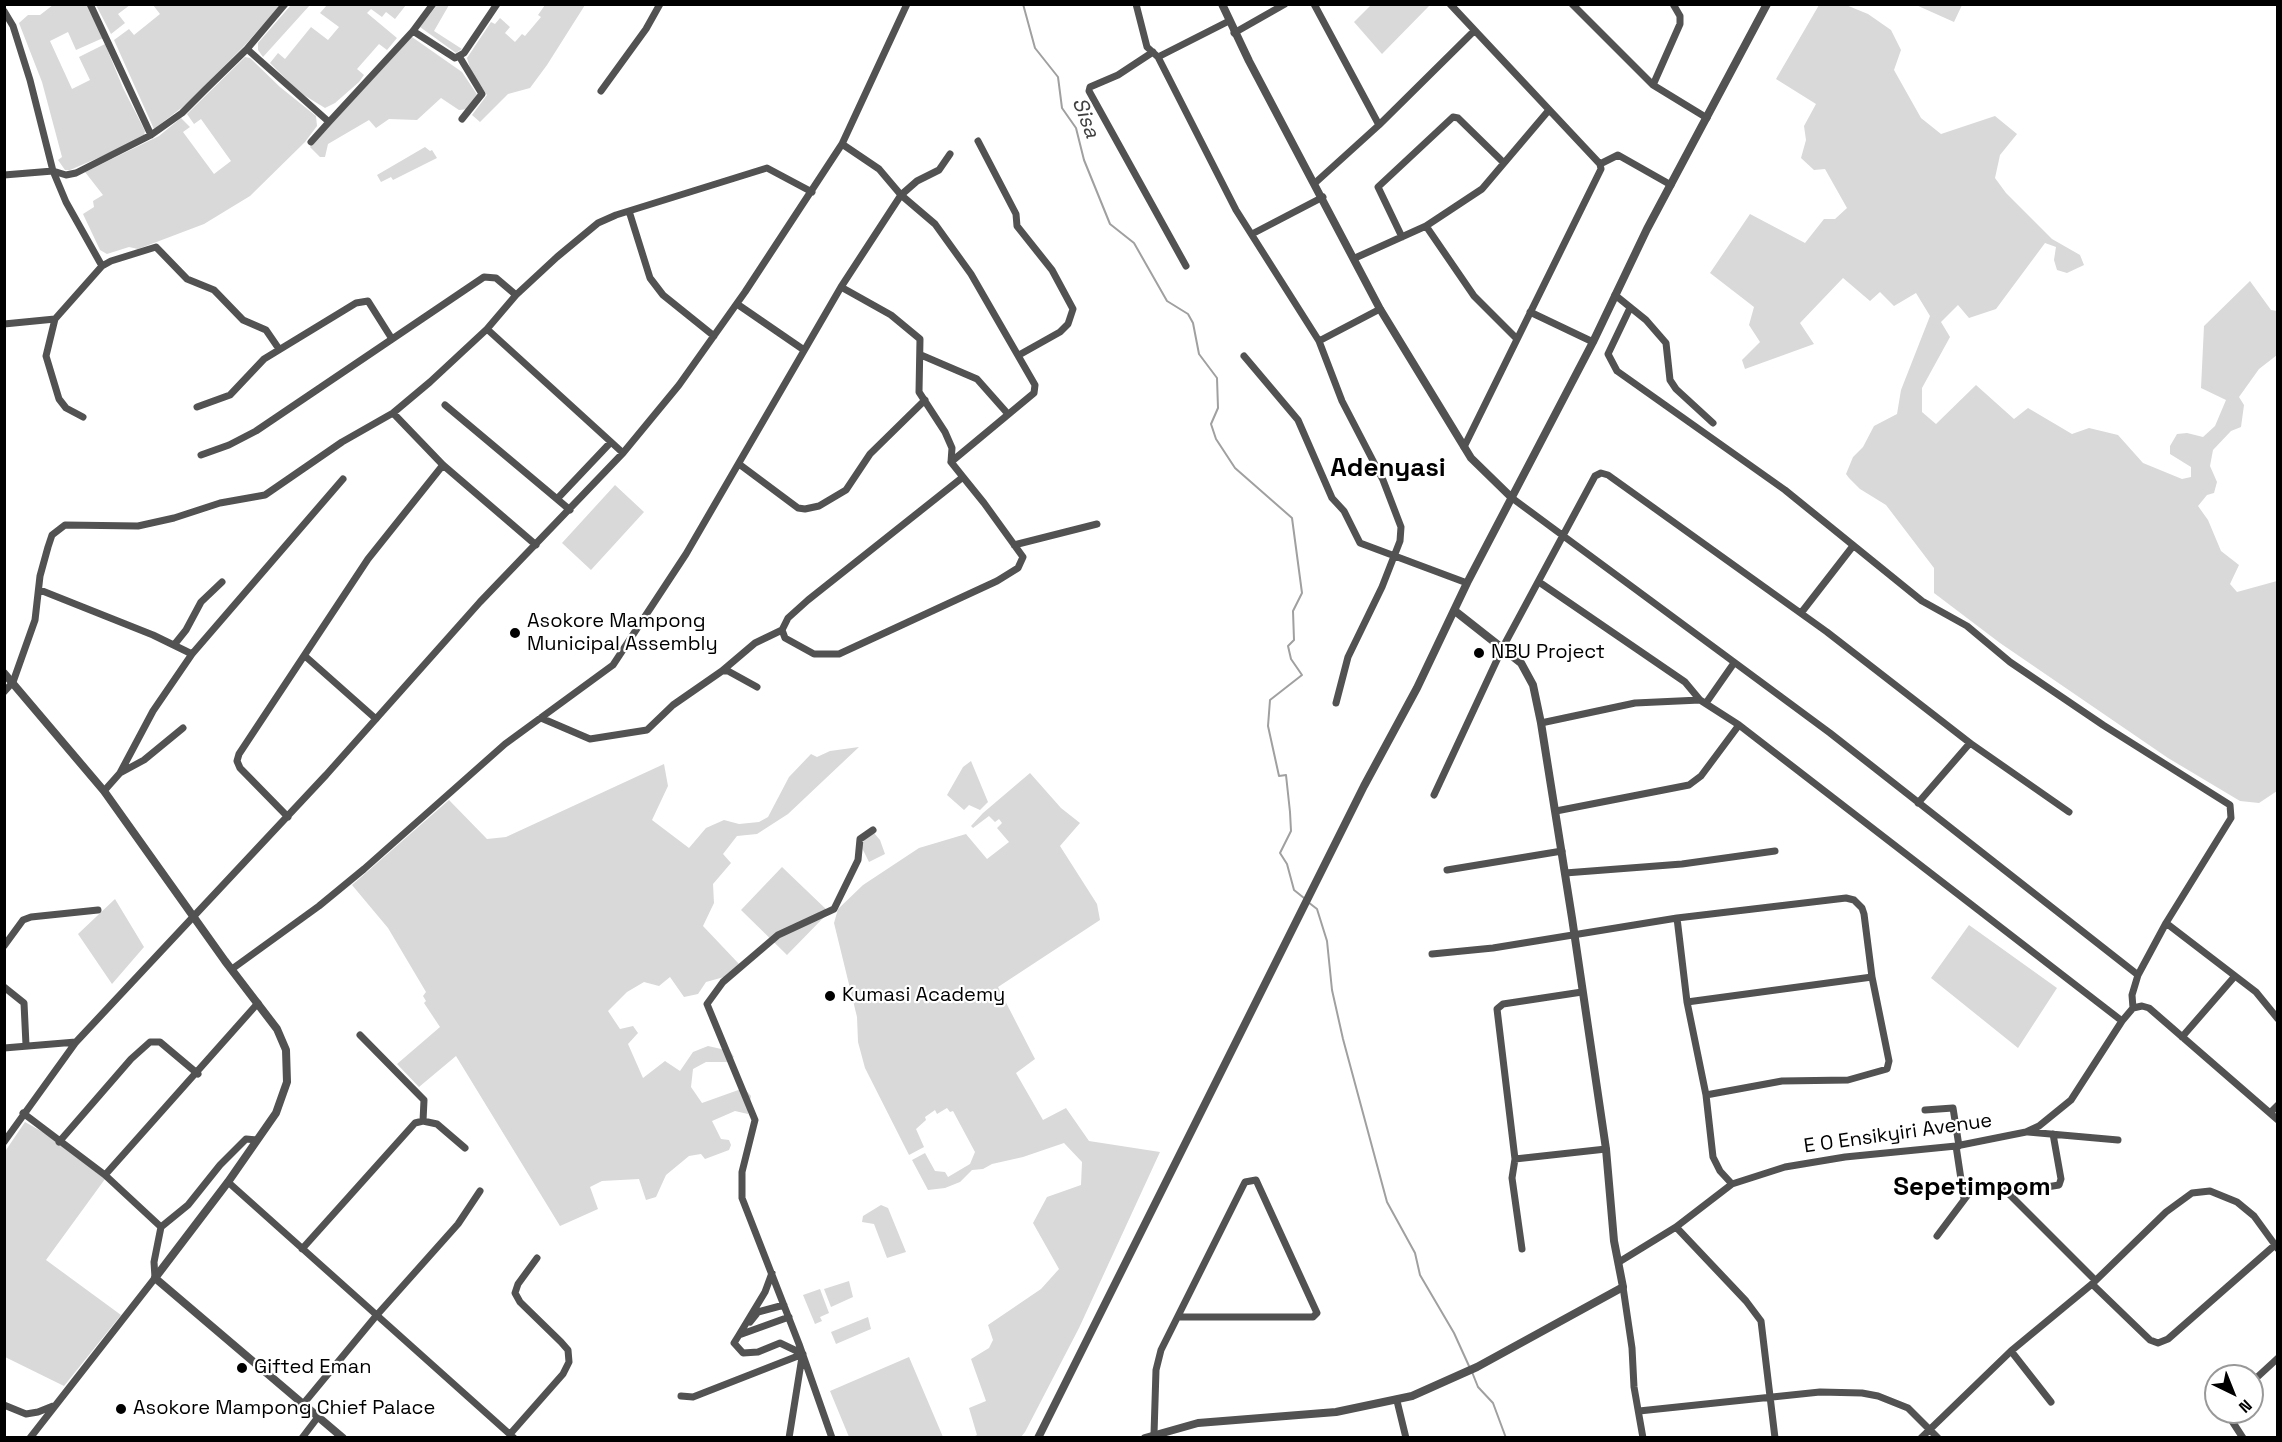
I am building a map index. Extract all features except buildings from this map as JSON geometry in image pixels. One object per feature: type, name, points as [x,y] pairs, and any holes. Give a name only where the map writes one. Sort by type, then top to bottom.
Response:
[{"type":"street","points":[[90,4],[151,135]]},
{"type":"street","points":[[4,176],[53,171],[66,175],[76,173],[151,135],[182,113],[247,49],[285,4]]},
{"type":"street","points":[[310,142],[413,31],[433,4]]},
{"type":"street","points":[[413,31],[450,57],[459,56],[497,4]]},
{"type":"street","points":[[601,91],[646,29],[660,4]]},
{"type":"street","points":[[4,1142],[76,1042],[288,817],[480,602],[623,453],[679,386],[737,304],[842,144],[907,4]]},
{"type":"street","points":[[1136,4],[1147,47],[1156,54],[1222,183],[1319,341],[1342,401],[1383,480],[1401,527],[1400,542],[1348,657],[1336,703]]},
{"type":"street","points":[[1222,4],[1234,33],[1323,197],[1380,309],[1471,458],[1512,498],[1830,733],[2138,975]]},
{"type":"street","points":[[1234,33],[1285,4]]},
{"type":"street","points":[[1314,4],[1379,125]]},
{"type":"street","points":[[1450,4],[1600,164],[1600,174],[1464,447]]},
{"type":"street","points":[[1572,4],[1653,85],[1707,118]]},
{"type":"street","points":[[1653,85],[1680,24],[1680,16],[1673,4]]},
{"type":"street","points":[[1038,1437],[1311,892],[1455,611],[1467,583],[1593,342],[1671,185],[1767,4]]},
{"type":"street","points":[[4,11],[13,26],[30,80],[53,171],[66,202],[102,266]]},
{"type":"street","points":[[1186,266],[1089,91],[1090,87],[1156,54],[1229,21]]},
{"type":"street","points":[[1315,183],[1379,125],[1474,31]]},
{"type":"street","points":[[247,49],[329,122]]},
{"type":"street","points":[[459,56],[482,94],[462,119]]},
{"type":"street","points":[[1355,258],[1426,226],[1482,189],[1549,110]]},
{"type":"street","points":[[1402,237],[1378,187],[1453,117],[1458,118],[1504,163]]},
{"type":"street","points":[[978,141],[1016,214],[1017,226],[1052,270],[1073,309],[1068,324],[1060,332],[1019,355]]},
{"type":"street","points":[[842,144],[879,169],[901,195],[941,232],[971,274],[1035,385],[1034,393],[951,462]]},
{"type":"street","points":[[232,969],[318,906],[466,776],[541,718],[598,678],[623,652],[686,555],[841,287],[901,195],[917,181],[939,170],[950,154]]},
{"type":"street","points":[[1600,164],[1618,155],[1671,185]]},
{"type":"street","points":[[4,692],[13,682],[35,620],[52,535],[65,525],[138,526],[174,518],[220,503],[265,495],[342,442],[393,413],[487,329],[516,295],[598,223],[629,211],[767,168],[812,192]]},
{"type":"street","points":[[1252,234],[1323,197]]},
{"type":"street","points":[[629,211],[650,279],[663,295],[714,336]]},
{"type":"street","points":[[1426,226],[1474,296],[1517,339]]},
{"type":"street","points":[[83,417],[66,408],[59,399],[46,356],[55,319],[102,266],[156,247],[187,279],[214,290],[243,320],[266,330],[279,349]]},
{"type":"street","points":[[201,455],[229,445],[256,431],[484,277],[496,278],[516,295]]},
{"type":"street","points":[[782,630],[785,638],[814,654],[839,654],[997,581],[1022,563],[1023,557],[951,462],[951,448],[945,432],[919,392],[920,339],[913,331],[841,287]]},
{"type":"street","points":[[1616,295],[1666,343],[1670,380],[1676,389],[1713,423]]},
{"type":"street","points":[[197,407],[230,395],[264,359],[364,300],[368,301],[392,339]]},
{"type":"street","points":[[737,304],[804,350]]},
{"type":"street","points":[[1630,308],[1608,354],[1617,371],[1785,490],[1922,601],[1967,626],[2010,662],[2103,725],[2230,805],[2231,818],[2166,923],[2138,975],[2132,995],[2133,1008],[2149,1008],[2277,1120]]},
{"type":"street","points":[[1319,341],[1380,309]]},
{"type":"street","points":[[1530,312],[1593,342]]},
{"type":"street","points":[[4,324],[55,319]]},
{"type":"street","points":[[487,329],[623,453]]},
{"type":"street","points":[[921,355],[977,379],[1008,414]]},
{"type":"street","points":[[1244,356],[1298,420],[1332,498],[1344,511],[1360,543],[1467,583]]},
{"type":"street","points":[[739,464],[798,508],[819,506],[846,490],[870,454],[925,400]]},
{"type":"street","points":[[445,405],[570,510]]},
{"type":"street","points":[[393,413],[443,465],[536,545]]},
{"type":"street","points":[[557,499],[610,442]]},
{"type":"street","points":[[288,817],[240,768],[237,760],[368,560],[443,465]]},
{"type":"street","points":[[1434,795],[1503,647],[1595,476],[1601,473],[1608,475],[1801,613],[1970,743],[2069,812]]},
{"type":"street","points":[[541,718],[590,739],[647,730],[673,705],[722,671],[742,652],[782,630],[788,618],[808,600],[963,477]]},
{"type":"street","points":[[104,791],[120,773],[153,711],[192,654],[343,479]]},
{"type":"street","points":[[1014,545],[1097,524]]},
{"type":"street","points":[[1801,613],[1853,546]]},
{"type":"street","points":[[174,645],[186,630],[201,602],[222,582]]},
{"type":"street","points":[[1539,582],[1685,682],[1703,701],[1739,724],[2122,1021]]},
{"type":"street","points":[[40,590],[192,654]]},
{"type":"street","points":[[1455,611],[1503,647],[1527,672],[1541,723],[1606,1149],[1614,1241],[1620,1262],[1643,1437]]},
{"type":"street","points":[[305,656],[376,719]]},
{"type":"street","points":[[1541,723],[1635,702],[1703,701],[1734,663]]},
{"type":"street","points":[[722,671],[728,671],[758,687]]},
{"type":"street","points":[[4,673],[104,791],[194,919],[258,1004],[282,1040],[286,1050],[288,1068],[287,1082],[276,1113],[228,1182],[30,1437]]},
{"type":"street","points":[[1556,811],[1694,783],[1739,724]]},
{"type":"street","points":[[120,773],[144,760],[183,728]]},
{"type":"street","points":[[1918,803],[1970,743]]},
{"type":"street","points":[[832,1437],[803,1354],[742,1198],[742,1172],[755,1120],[707,1004],[723,982],[778,935],[834,909],[858,860],[860,839],[873,830]]},
{"type":"street","points":[[1447,870],[1562,851]]},
{"type":"street","points":[[1565,873],[1682,864],[1775,851]]},
{"type":"street","points":[[1432,954],[1574,935],[1677,918],[1846,898],[1854,900],[1862,908],[1864,914],[1872,977],[1889,1061],[1887,1069],[1848,1080],[1782,1081],[1706,1095]]},
{"type":"street","points":[[4,946],[23,920],[31,917],[98,910]]},
{"type":"street","points":[[1677,918],[1687,1002],[1706,1095],[1713,1157],[1720,1171],[1732,1184]]},
{"type":"street","points":[[2166,923],[2256,992],[2277,1019]]},
{"type":"street","points":[[2182,1037],[2235,976]]},
{"type":"street","points":[[1687,1002],[1872,977]]},
{"type":"street","points":[[4,987],[24,1003],[26,1044]]},
{"type":"street","points":[[1522,1250],[1512,1178],[1515,1159],[1497,1009],[1503,1004],[1582,992]]},
{"type":"street","points":[[105,1175],[198,1074],[258,1004]]},
{"type":"street","name":"E O Ensikyiri Avenue","points":[[1620,1262],[1676,1227],[1732,1184],[1795,1165],[1845,1157],[1957,1146],[2026,1132],[2055,1115],[2071,1100],[2122,1021],[2133,1008]]},
{"type":"street","points":[[360,1035],[424,1100],[423,1121]]},
{"type":"street","points":[[4,1048],[26,1044],[76,1042]]},
{"type":"street","points":[[59,1142],[131,1059],[150,1042],[160,1042],[198,1074]]},
{"type":"street","points":[[2270,1113],[2277,1105]]},
{"type":"street","points":[[1925,1110],[1953,1108],[1957,1117],[1957,1146],[1964,1199]]},
{"type":"street","points":[[23,1113],[105,1175],[161,1227]]},
{"type":"street","points":[[302,1249],[415,1123],[423,1121],[437,1124],[465,1148]]},
{"type":"street","points":[[2026,1132],[2118,1140]]},
{"type":"street","points":[[2010,1193],[2060,1185],[2061,1179],[2053,1134]]},
{"type":"street","points":[[257,1140],[246,1139],[220,1165],[188,1205],[161,1227],[154,1262],[155,1278],[343,1437]]},
{"type":"street","points":[[1515,1159],[1606,1149]]},
{"type":"street","points":[[1154,1434],[1157,1361],[1245,1182],[1256,1180],[1317,1313],[1310,1317],[1179,1317]]},
{"type":"street","points":[[228,1182],[376,1316],[513,1435],[563,1374],[569,1362],[568,1350],[520,1302],[515,1293],[518,1284],[537,1258]]},
{"type":"street","points":[[1921,1437],[2011,1351],[2093,1282],[2166,1212],[2197,1190],[2219,1193],[2237,1202],[2254,1216],[2276,1247],[2163,1342],[2150,1340],[2093,1282],[2010,1193],[2000,1187],[1980,1187],[1964,1199],[1937,1236]]},
{"type":"street","points":[[304,1403],[376,1316],[458,1224],[480,1191]]},
{"type":"street","points":[[1676,1227],[1758,1316],[1763,1328],[1768,1397],[1775,1437]]},
{"type":"street","points":[[772,1274],[765,1292],[734,1343],[743,1353],[758,1352],[796,1336]]},
{"type":"street","points":[[1145,1437],[1198,1423],[1336,1412],[1397,1401],[1478,1367],[1623,1287]]},
{"type":"street","points":[[739,1335],[758,1312],[784,1305]]},
{"type":"street","points":[[739,1335],[789,1317]]},
{"type":"street","points":[[780,1343],[803,1354]]},
{"type":"street","points":[[2011,1351],[2051,1402]]},
{"type":"street","points":[[681,1396],[693,1397],[803,1354]]},
{"type":"street","points":[[789,1437],[803,1354]]},
{"type":"street","points":[[2264,1370],[2277,1358]]},
{"type":"street","points":[[1638,1411],[1820,1392],[1878,1396],[1908,1408],[1938,1437]]},
{"type":"street","points":[[1397,1401],[1406,1437]]},
{"type":"street","points":[[4,1405],[26,1414],[56,1405]]},
{"type":"street","points":[[302,1437],[318,1417]]},
{"type":"street","points":[[2234,1424],[2243,1437]]},
{"type":"shaded area","points":[[53,5],[87,5],[103,38],[76,50],[68,32],[50,41],[72,89],[90,80],[79,57],[105,44],[123,88],[145,131],[144,135],[114,151],[70,170],[65,170],[58,160],[62,157],[42,82],[19,23],[28,15],[40,15]]},
{"type":"shaded area","points":[[96,5],[130,5],[118,14],[125,23],[111,34]]},
{"type":"shaded area","points":[[153,5],[280,5],[246,44],[189,102],[154,129],[114,40],[129,29],[134,35],[160,14]]},
{"type":"shaded area","points":[[291,5],[310,5],[263,57],[258,50],[258,43]]},
{"type":"shaded area","points":[[327,5],[406,5],[395,19],[386,12],[382,17],[371,9],[367,13],[397,38],[387,50],[379,44],[357,69],[364,75],[359,82],[335,103],[325,108],[299,92],[270,63],[278,53],[285,59],[311,27],[328,40],[339,27],[320,13]]},
{"type":"shaded area","points":[[437,5],[449,5],[434,31],[462,49],[456,53],[420,27]]},
{"type":"shaded area","points":[[545,5],[585,5],[530,88],[508,94],[480,122],[472,115],[487,95],[471,71],[467,58],[491,22],[495,24],[500,18],[510,27],[505,33],[515,42],[522,34],[525,36],[541,17],[538,15]]},
{"type":"shaded area","points":[[1371,5],[1430,5],[1382,54],[1354,22]]},
{"type":"shaded area","points":[[1819,5],[1846,5],[1868,14],[1891,30],[1901,50],[1894,70],[1921,118],[1941,134],[1995,116],[2017,134],[2000,155],[1995,178],[2006,193],[2052,239],[2080,255],[2084,265],[2067,273],[2057,270],[2054,260],[2056,247],[2045,243],[1996,309],[1969,318],[1958,305],[1941,322],[1950,337],[1922,388],[1922,412],[1936,424],[1976,385],[2014,419],[2028,408],[2072,434],[2089,428],[2118,435],[2143,463],[2182,479],[2191,477],[2191,467],[2170,454],[2170,446],[2177,434],[2187,433],[2203,437],[2215,426],[2226,400],[2201,388],[2204,326],[2250,281],[2271,310],[2277,311],[2277,355],[2259,369],[2239,397],[2244,405],[2241,427],[2231,431],[2213,450],[2210,466],[2217,482],[2214,493],[2207,495],[2198,506],[2208,520],[2221,551],[2239,565],[2230,584],[2237,592],[2277,581],[2277,791],[2259,803],[2240,801],[2168,758],[2000,643],[1934,593],[1934,568],[1886,505],[1860,489],[1846,474],[1853,457],[1863,447],[1874,426],[1897,414],[1901,390],[1930,316],[1916,293],[1894,306],[1880,292],[1870,301],[1843,278],[1800,323],[1814,344],[1745,369],[1742,360],[1760,342],[1749,325],[1754,307],[1710,273],[1750,214],[1805,243],[1824,219],[1835,219],[1847,208],[1825,169],[1814,170],[1801,158],[1806,140],[1804,126],[1816,104],[1776,79]]},
{"type":"shaded area","points":[[1916,5],[1962,5],[1954,22]]},
{"type":"shaded area","points":[[412,37],[462,72],[478,96],[469,109],[459,110],[441,98],[417,120],[389,119],[376,128],[369,120],[328,144],[325,157],[320,157],[310,147]]},
{"type":"shaded area","points":[[245,57],[250,58],[280,87],[316,116],[317,126],[305,142],[250,196],[204,224],[138,249],[129,247],[107,254],[100,250],[83,214],[94,207],[93,201],[103,195],[85,172],[159,136],[181,118],[190,127],[183,132],[214,174],[231,161],[201,119],[194,124],[187,114]]},
{"type":"shaded area","points":[[425,147],[432,150],[437,158],[393,180],[391,177],[381,182],[377,175]]},
{"type":"shaded area","points":[[615,485],[644,512],[591,570],[562,543]]},
{"type":"shaded area","points":[[859,747],[788,814],[757,834],[737,836],[723,854],[731,863],[713,884],[714,903],[703,926],[739,964],[724,977],[706,982],[698,994],[684,997],[670,977],[659,986],[644,982],[627,992],[608,1011],[620,1029],[633,1026],[638,1033],[628,1044],[643,1078],[665,1061],[680,1071],[693,1052],[708,1046],[730,1051],[734,1057],[727,1062],[706,1062],[693,1069],[691,1087],[702,1103],[744,1088],[751,1096],[748,1114],[735,1111],[712,1121],[721,1139],[729,1140],[731,1145],[729,1150],[705,1159],[701,1154],[689,1156],[666,1175],[656,1197],[646,1200],[639,1179],[602,1181],[590,1187],[598,1209],[560,1226],[456,1056],[419,1087],[397,1064],[440,1027],[424,1003],[426,1001],[423,996],[426,992],[388,928],[352,885],[449,800],[487,839],[506,837],[664,764],[668,786],[652,820],[689,848],[706,828],[724,820],[739,824],[759,822],[768,817],[789,777],[811,754],[817,757],[830,751]]},
{"type":"shaded area","points":[[971,761],[988,802],[980,810],[969,805],[964,810],[947,795],[963,767]]},
{"type":"shaded area","points":[[1030,773],[1061,808],[1080,823],[1060,846],[1097,904],[1100,920],[998,987],[1035,1059],[1016,1073],[1043,1120],[1066,1108],[1089,1141],[1160,1152],[1079,1328],[1025,1432],[1021,1437],[973,1437],[977,1435],[969,1408],[986,1401],[971,1359],[989,1348],[993,1340],[988,1325],[1041,1289],[1059,1269],[1033,1223],[1047,1197],[1081,1185],[1082,1162],[1064,1143],[1023,1157],[992,1164],[983,1169],[972,1170],[960,1182],[945,1188],[928,1190],[912,1160],[925,1153],[935,1171],[945,1172],[948,1177],[970,1164],[975,1152],[953,1111],[950,1112],[947,1108],[937,1114],[935,1110],[925,1117],[926,1120],[916,1129],[924,1147],[909,1155],[865,1068],[858,1042],[857,1017],[834,923],[838,909],[863,885],[919,848],[966,834],[987,859],[1009,842],[997,828],[1002,823],[999,819],[995,822],[989,816],[973,828],[971,826]]},
{"type":"shaded area","points":[[874,833],[880,840],[885,854],[869,862],[861,846],[866,837]]},
{"type":"shaded area","points":[[782,867],[829,912],[787,955],[741,910]]},
{"type":"shaded area","points":[[115,899],[144,947],[112,984],[78,934]]},
{"type":"shaded area","points":[[1969,925],[2057,988],[2018,1048],[1931,978]]},
{"type":"shaded area","points":[[25,1122],[48,1135],[105,1179],[46,1260],[121,1315],[64,1386],[5,1357],[4,1153]]},
{"type":"shaded area","points":[[881,1205],[888,1208],[906,1252],[887,1258],[874,1224],[862,1222],[863,1216]]},
{"type":"shaded area","points":[[849,1281],[853,1297],[831,1307],[824,1289]]},
{"type":"shaded area","points":[[820,1289],[829,1313],[820,1317],[822,1321],[815,1324],[803,1295]]},
{"type":"shaded area","points":[[868,1317],[871,1329],[836,1344],[831,1332]]},
{"type":"shaded area","points":[[909,1357],[943,1437],[849,1437],[830,1391]]},
{"type":"waterway","name":"Sisa","points":[[1023,4],[1035,48],[1058,77],[1062,108],[1076,128],[1084,160],[1110,224],[1134,243],[1167,301],[1188,314],[1193,323],[1199,354],[1217,378],[1218,408],[1211,424],[1216,439],[1235,468],[1292,518],[1302,593],[1293,611],[1294,640],[1288,646],[1291,659],[1302,675],[1270,700],[1268,726],[1279,776],[1286,775],[1290,812],[1291,831],[1280,853],[1287,864],[1294,890],[1304,898]]},
{"type":"waterway","points":[[1308,902],[1317,909],[1327,941],[1332,990],[1343,1039],[1387,1202],[1415,1253],[1420,1275],[1454,1333],[1469,1366]]},
{"type":"waterway","points":[[1472,1372],[1478,1387],[1493,1403],[1506,1438]]},
{"type":"place","name":"Asokore Mampong Municipal Assembly","points":[[515,633]]},
{"type":"place","name":"NBU Project","points":[[1479,653]]},
{"type":"place","name":"Kumasi Academy","points":[[830,996]]},
{"type":"place","name":"Gifted Eman","points":[[242,1368]]},
{"type":"place","name":"Asokore Mampong Chief Palace","points":[[121,1409]]},
{"type":"district","name":"Adenyasi","points":[[1388,469]]},
{"type":"district","name":"Sepetimpom","points":[[1972,1188]]}]
